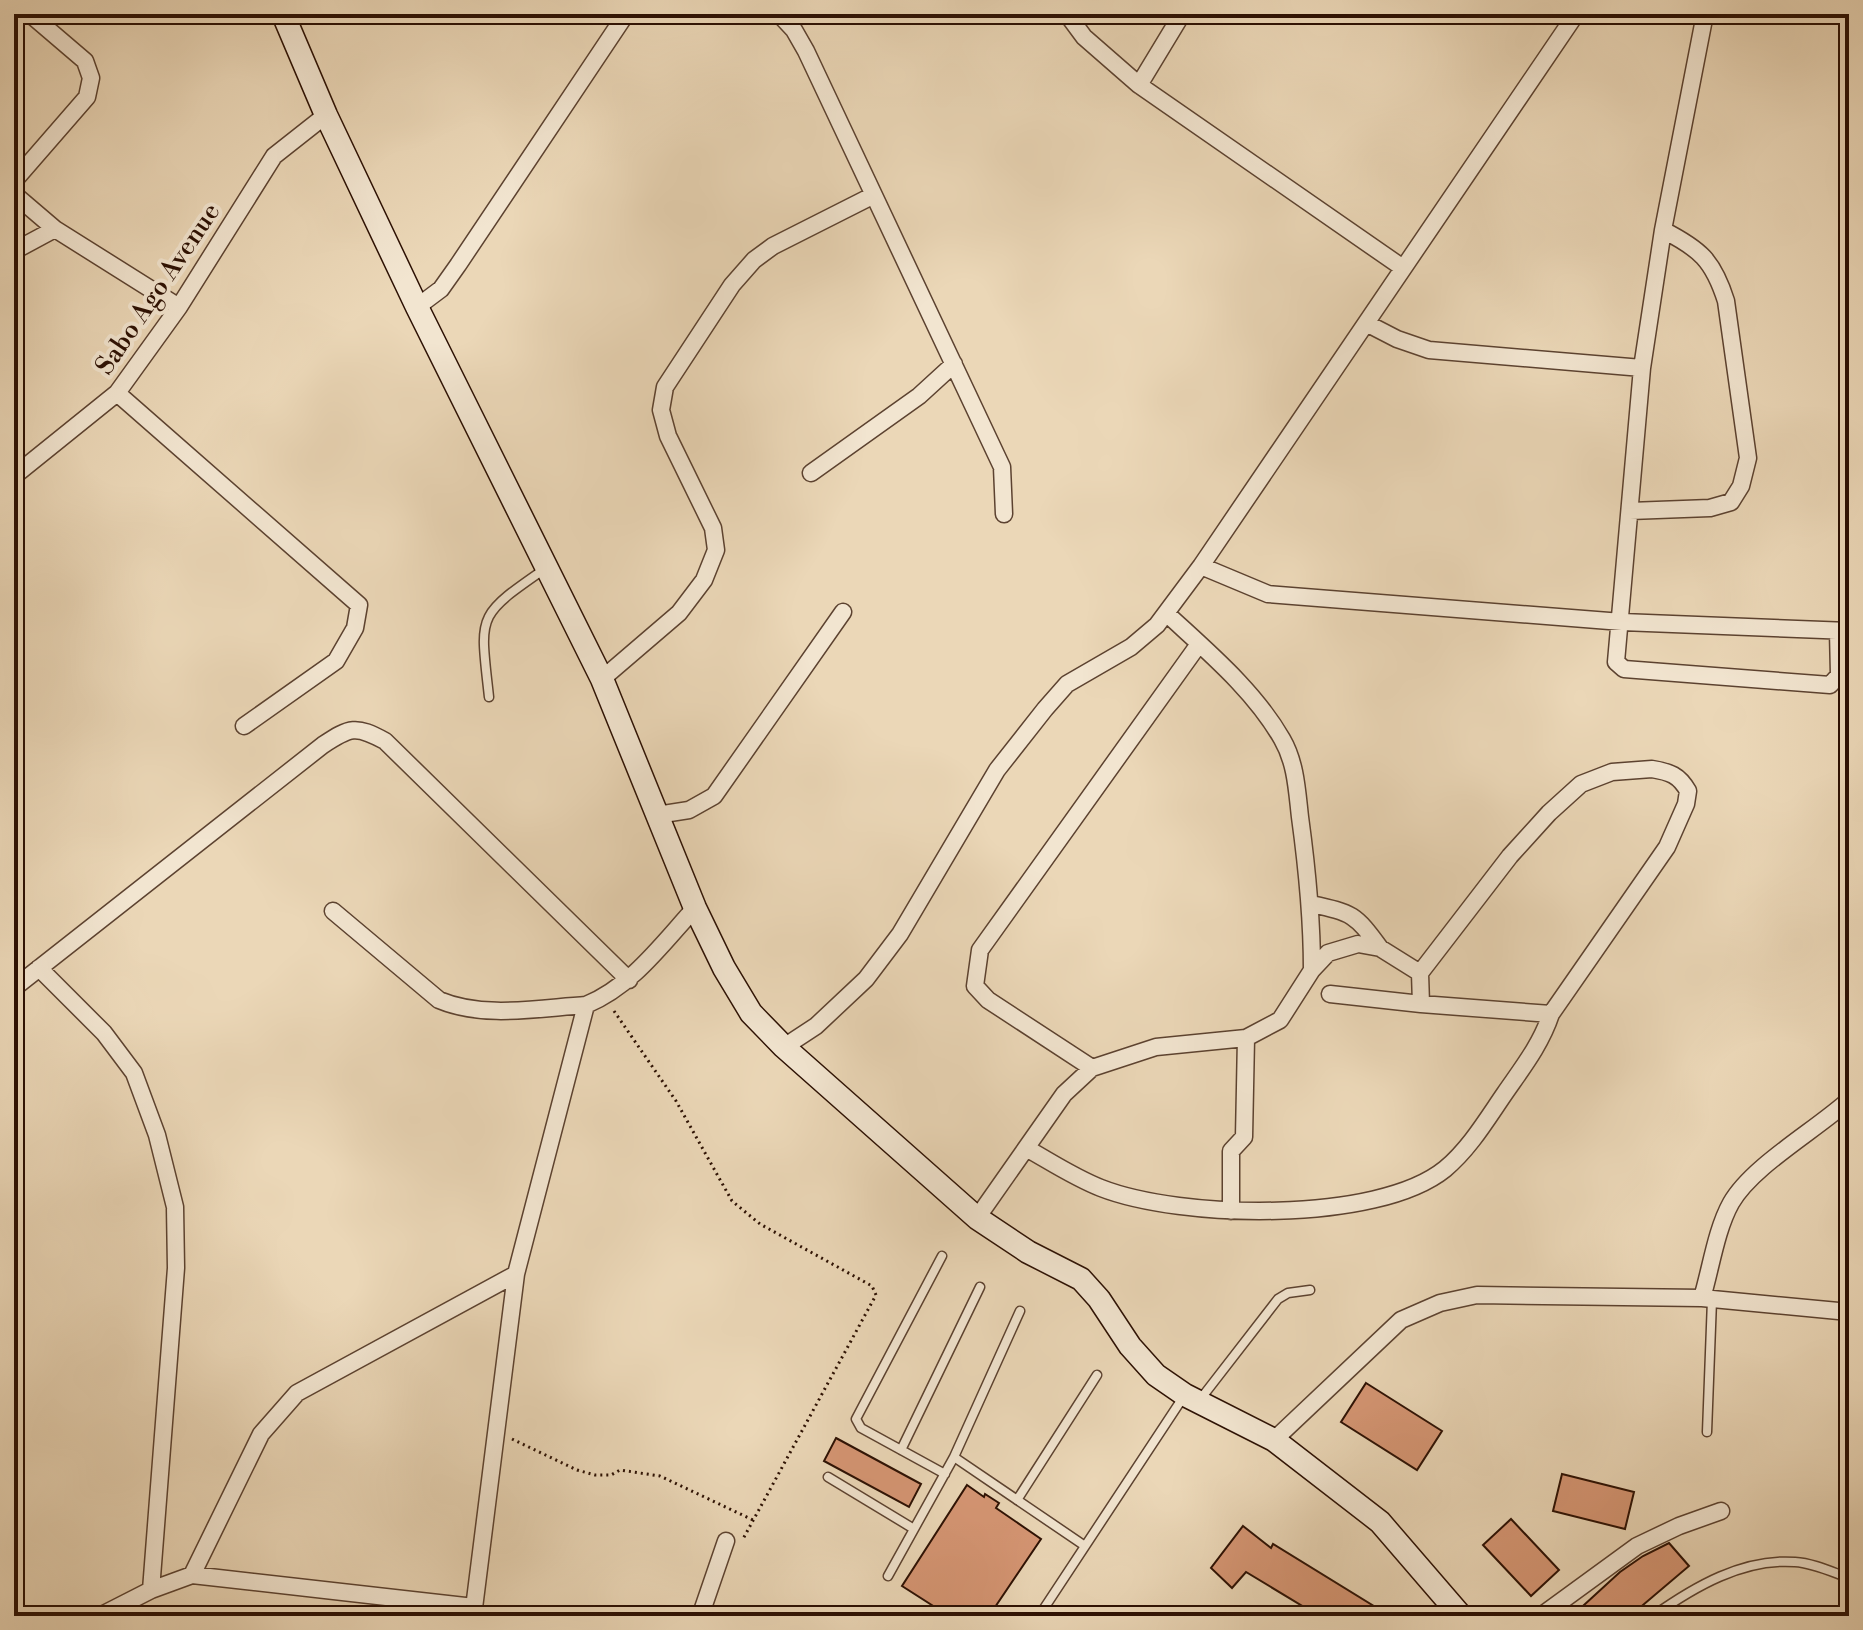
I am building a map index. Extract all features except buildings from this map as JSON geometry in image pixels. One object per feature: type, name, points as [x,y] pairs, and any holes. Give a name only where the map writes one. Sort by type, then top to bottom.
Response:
[{"type":"street","points":[[14,181],[87,97],[91,78],[85,61],[30,14]]},
{"type":"street","points":[[417,307],[441,289],[626,14]]},
{"type":"street","points":[[779,14],[794,30],[806,51],[1002,467],[1004,514]]},
{"type":"street","points":[[1067,14],[1084,37],[1139,85],[1403,268]]},
{"type":"street","points":[[1139,85],[1182,14]]},
{"type":"street","points":[[784,1047],[816,1026],[866,979],[900,934],[997,770],[1067,684],[1131,647],[1157,625],[1201,566],[1576,14]]},
{"type":"street","points":[[1201,566],[1268,594],[1622,622],[1844,631],[1839,675],[1830,685],[1624,669],[1616,662],[1622,622],[1642,368],[1663,230],[1705,14]]},
{"type":"street","points":[[286,16],[326,115],[417,307],[602,679],[695,908],[724,968],[751,1013],[784,1047],[977,1218],[1028,1252],[1081,1279],[1099,1299],[1130,1346],[1156,1375],[1192,1399],[1274,1440],[1380,1522],[1461,1616]]},
{"type":"street","name":"Sabo Ago Avenue","points":[[14,476],[117,393],[179,307],[274,156],[326,115]]},
{"type":"street","points":[[14,194],[55,229],[179,307]]},
{"type":"street","points":[[602,679],[679,613],[704,580],[716,550],[713,528],[668,436],[661,410],[665,387],[732,285],[754,260],[773,246],[872,196]]},
{"type":"street","points":[[14,251],[55,229]]},
{"type":"street","points":[[1630,511],[1710,508],[1731,502],[1741,486],[1748,458],[1726,301],[1719,278],[1709,261],[1694,246],[1663,230]]},
{"type":"street","points":[[1366,323],[1397,339],[1429,350],[1642,368]]},
{"type":"street","points":[[811,473],[919,396],[954,364]]},
{"type":"street","points":[[117,393],[359,605],[355,628],[336,661],[244,726]]},
{"type":"street","points":[[657,815],[689,810],[714,796],[843,612]]},
{"type":"street","points":[[1166,613],[1228,671],[1284,742],[1294,768],[1311,904],[1312,970]]},
{"type":"street","points":[[1092,1068],[988,1000],[975,986],[980,950],[1199,644]]},
{"type":"street","points":[[14,988],[323,745],[345,731],[364,729],[385,741],[629,980]]},
{"type":"street","points":[[1026,1148],[1101,1189],[1147,1201],[1231,1211],[1327,1206],[1372,1200],[1409,1188],[1443,1170],[1469,1145],[1519,1074],[1543,1038],[1551,1014],[1667,847],[1686,804],[1688,791],[1682,780],[1671,772],[1652,769],[1612,772],[1581,784],[1549,813],[1510,856],[1420,973],[1421,1004]]},
{"type":"street","points":[[1311,904],[1349,912],[1361,922],[1380,948]]},
{"type":"street","points":[[333,911],[439,1000],[459,1009],[485,1010],[586,1005],[605,997],[629,980],[695,908]]},
{"type":"street","points":[[977,1218],[1064,1094],[1092,1068],[1156,1047],[1246,1038],[1280,1020],[1312,970],[1328,953],[1358,944],[1380,948],[1420,973]]},
{"type":"street","points":[[39,968],[104,1033],[134,1073],[157,1135],[175,1207],[176,1268],[151,1590]]},
{"type":"street","points":[[1330,994],[1551,1014]]},
{"type":"street","points":[[100,1616],[151,1590],[192,1575],[474,1612],[516,1274],[586,1005]]},
{"type":"street","points":[[1231,1211],[1231,1151],[1244,1137],[1246,1038]]},
{"type":"street","points":[[1707,1299],[1725,1215],[1732,1201],[1761,1171],[1849,1100]]},
{"type":"street","points":[[192,1575],[261,1434],[297,1393],[516,1274]]},
{"type":"street","points":[[1274,1440],[1401,1320],[1440,1303],[1477,1295],[1707,1299],[1849,1312]]},
{"type":"street","points":[[1541,1616],[1637,1546],[1721,1511]]},
{"type":"street","points":[[703,1616],[702,1611],[734,1541]]},
{"type":"lane","points":[[489,697],[483,637],[486,620],[500,599],[546,568]]},
{"type":"lane","points":[[942,1256],[856,1419],[861,1428],[945,1474]]},
{"type":"lane","points":[[901,1450],[980,1287]]},
{"type":"lane","points":[[1039,1616],[1085,1546],[1192,1399],[1278,1299],[1288,1293],[1310,1290]]},
{"type":"lane","points":[[1707,1299],[1707,1432]]},
{"type":"lane","points":[[888,1576],[954,1457],[1020,1311]]},
{"type":"lane","points":[[1017,1500],[1097,1375]]},
{"type":"lane","points":[[954,1457],[1085,1546]]},
{"type":"lane","points":[[828,1477],[914,1529]]},
{"type":"lane","points":[[1653,1616],[1709,1580],[1733,1571],[1794,1562],[1849,1578]]},
{"type":"path","points":[[605,997],[676,1101],[732,1201],[760,1224],[872,1286],[876,1295],[753,1520],[734,1541]]},
{"type":"path","points":[[497,1433],[577,1470],[595,1475],[611,1475],[620,1470],[660,1476],[753,1520]]}]
